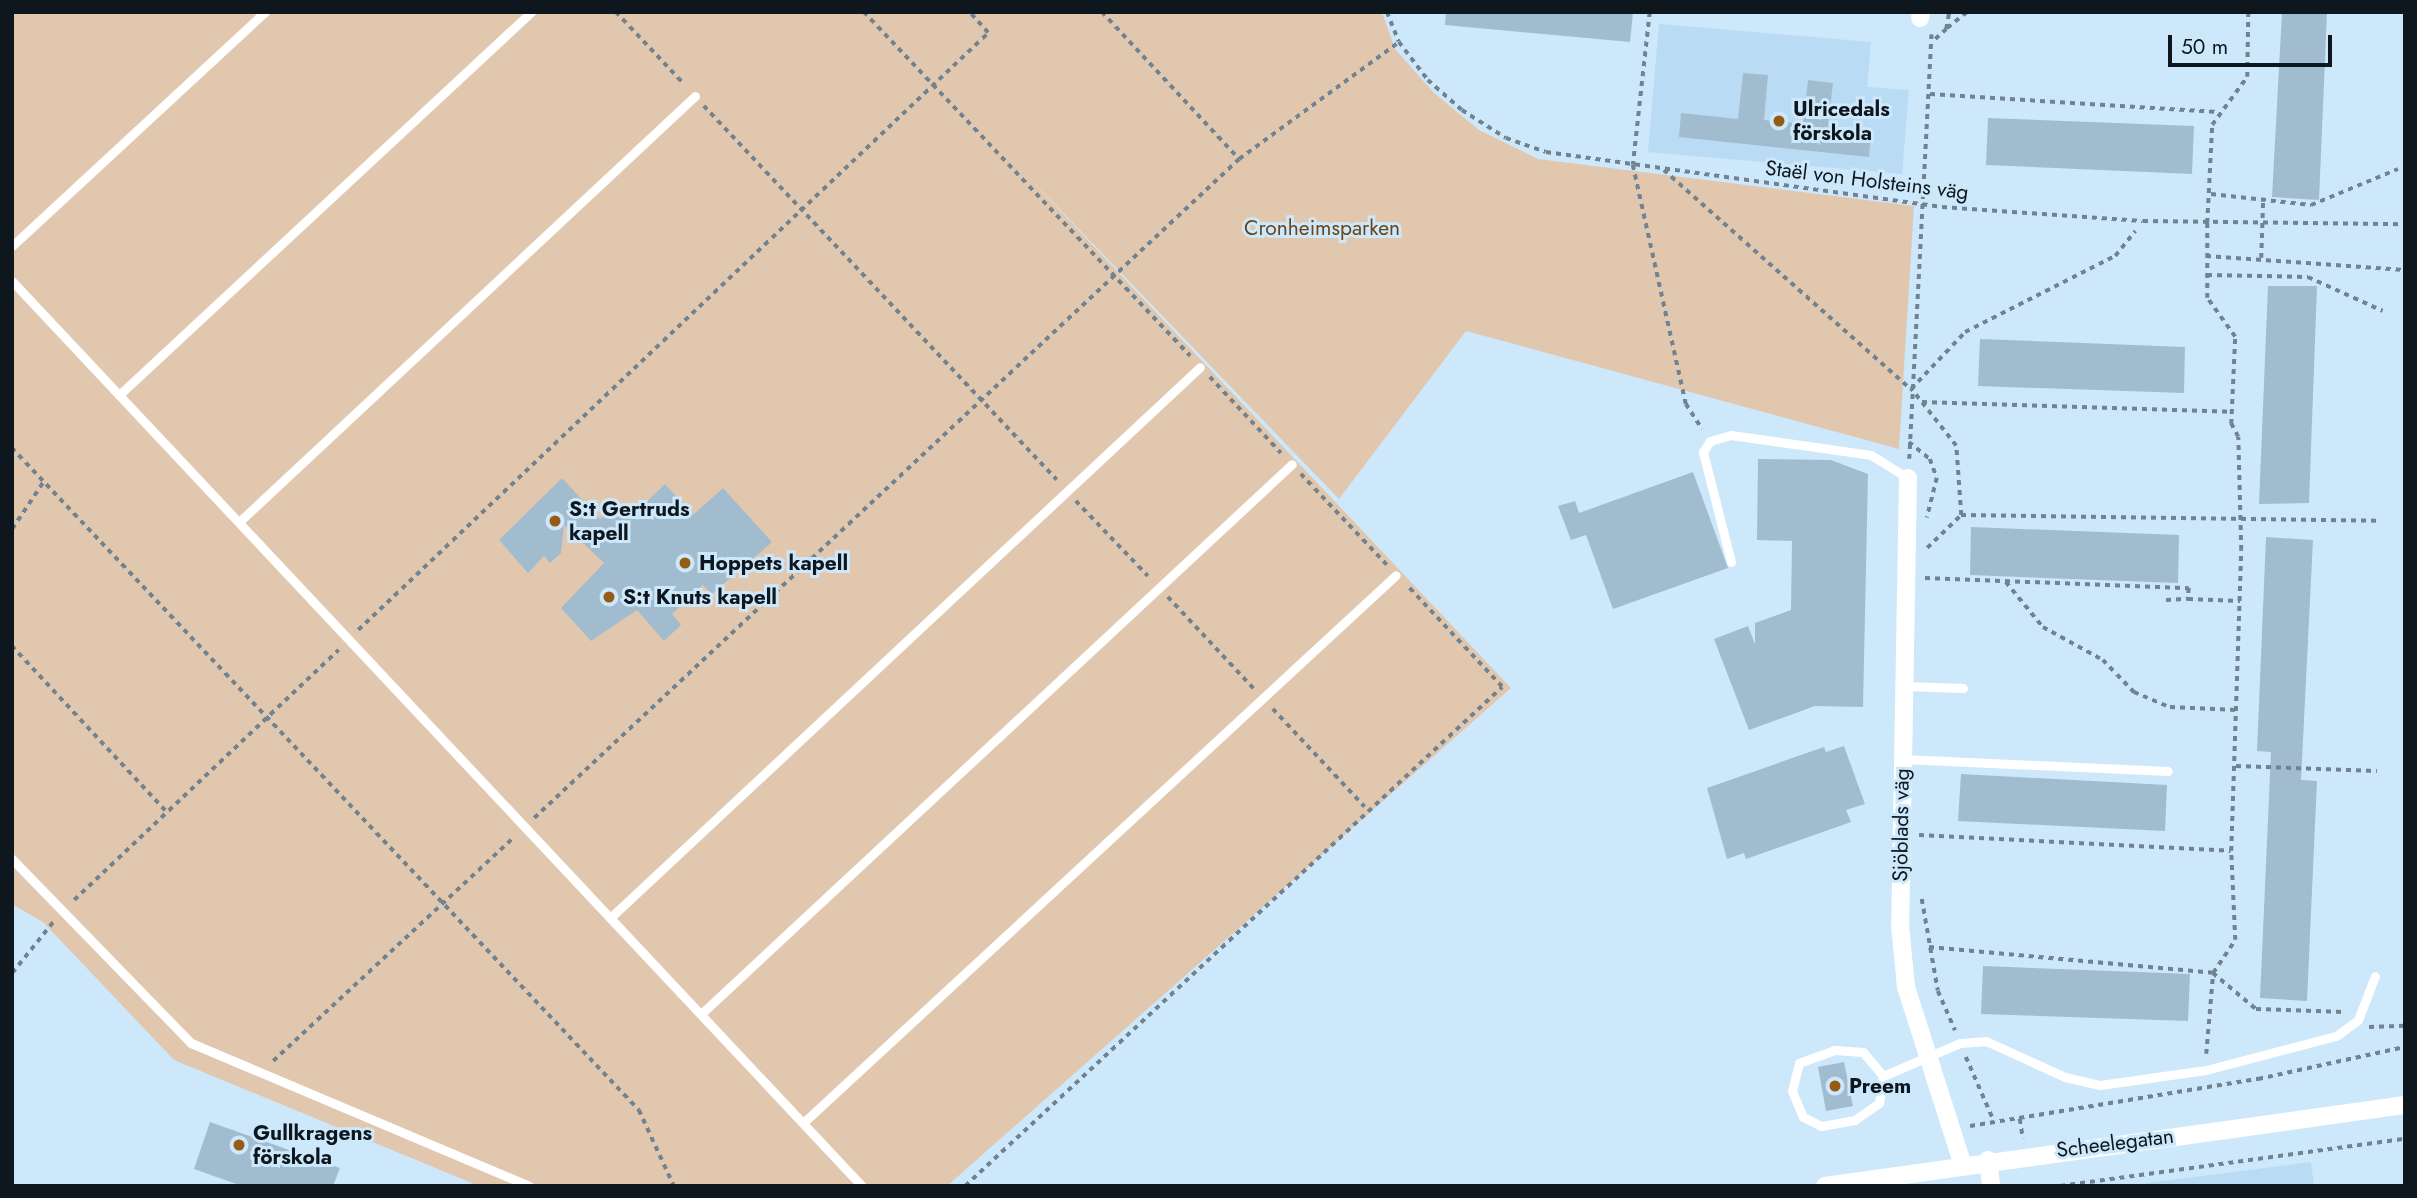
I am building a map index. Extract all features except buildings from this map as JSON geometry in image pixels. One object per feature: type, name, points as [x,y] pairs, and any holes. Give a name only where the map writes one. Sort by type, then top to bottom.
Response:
[{"type":"street","name":"Sjöblads väg","points":[[1908,478],[1900,925],[1906,987],[1927,1062],[1962,1163]]},
{"type":"street","name":"Scheelegatan","points":[[1825,1186],[1962,1163],[2405,1105]]},
{"type":"street","points":[[1988,1160],[1991,1186]]},
{"type":"lane","points":[[12,246],[265,12]]},
{"type":"lane","points":[[119,395],[531,12]]},
{"type":"lane","points":[[239,522],[695,96]]},
{"type":"lane","points":[[12,281],[862,1186]]},
{"type":"lane","points":[[610,918],[1200,367]]},
{"type":"lane","points":[[1731,562],[1703,452],[1710,441],[1731,435],[1871,454],[1908,478]]},
{"type":"lane","points":[[701,1014],[1292,464]]},
{"type":"lane","points":[[803,1123],[1396,575]]},
{"type":"lane","points":[[1904,686],[1963,688]]},
{"type":"lane","points":[[1903,759],[2168,771]]},
{"type":"lane","points":[[12,859],[191,1043],[263,1070],[529,1186]]},
{"type":"lane","points":[[1883,1076],[1927,1062],[1960,1043],[1986,1041],[2065,1077],[2101,1085],[2206,1070],[2336,1036],[2358,1020],[2375,976]]},
{"type":"lane","points":[[1834,1050],[1863,1052],[1883,1076],[1879,1103],[1855,1120],[1821,1126],[1803,1117],[1792,1091],[1799,1063],[1834,1050]]},
{"type":"path","points":[[616,12],[1366,807]]},
{"type":"path","points":[[864,12],[1502,687],[1366,807],[965,1186]]},
{"type":"path","points":[[12,974],[62,912],[988,33],[969,12]]},
{"type":"path","points":[[1102,12],[1239,159]]},
{"type":"path","name":"Staël von Holsteins väg","points":[[1387,12],[1399,42],[1437,88],[1506,138],[1546,152],[1664,170],[1919,202],[2207,223],[2405,224]]},
{"type":"path","points":[[1650,12],[1633,165],[1686,404],[1710,441]]},
{"type":"path","points":[[1946,29],[1949,12]]},
{"type":"path","points":[[1935,40],[1967,12]]},
{"type":"path","points":[[2207,1088],[2213,973],[2235,940],[2231,851],[2240,601],[2236,516],[2238,437],[2232,412],[2235,337],[2207,298],[2207,223],[2211,194],[2212,125],[2218,112],[2247,76],[2248,12]]},
{"type":"path","points":[[1921,15],[1935,40],[1919,202],[1909,442],[1930,459],[1937,478],[1926,522]]},
{"type":"path","points":[[263,1070],[1116,278],[1239,159],[1399,42]]},
{"type":"path","points":[[1930,94],[2218,112]]},
{"type":"path","points":[[2211,194],[2311,205],[2398,169]]},
{"type":"path","points":[[1664,170],[1911,389],[1956,446],[1961,515]]},
{"type":"path","points":[[2261,258],[2263,198]]},
{"type":"path","points":[[1911,389],[1965,332],[2115,256],[2135,231]]},
{"type":"path","points":[[2206,256],[2405,270]]},
{"type":"path","points":[[2207,275],[2308,277],[2383,311]]},
{"type":"path","points":[[1922,402],[2232,412]]},
{"type":"path","points":[[13,449],[639,1110],[674,1186]]},
{"type":"path","points":[[12,529],[44,481]]},
{"type":"path","points":[[1926,548],[1961,515],[2236,516],[2380,521]]},
{"type":"path","points":[[1926,535],[1926,558]]},
{"type":"path","points":[[1924,591],[1926,568]]},
{"type":"path","points":[[1925,578],[2189,588],[2188,598]]},
{"type":"path","points":[[2004,581],[2051,633],[2102,660],[2134,692],[2170,707],[2237,710]]},
{"type":"path","points":[[2166,600],[2188,598],[2240,601]]},
{"type":"path","points":[[12,646],[167,812]]},
{"type":"path","points":[[2235,766],[2377,771]]},
{"type":"path","points":[[1917,823],[1917,847]]},
{"type":"path","points":[[1917,835],[2231,851]]},
{"type":"path","points":[[1921,888],[1929,946],[1960,1043],[1994,1121]]},
{"type":"path","points":[[1929,946],[2213,973],[2256,1009],[2341,1010],[2372,1028],[2405,1026]]},
{"type":"path","points":[[1949,1131],[1994,1121],[2207,1088],[2405,1047]]},
{"type":"path","points":[[2060,1186],[2405,1139]]},
{"type":"shaded area","name":"Ulricedals förskola","points":[[1659,24],[1871,42],[1867,87],[1909,90],[1902,174],[1648,152]]},
{"type":"shaded area","points":[[2311,1162],[2314,1186],[2124,1186]]},
{"type":"green space","name":"Cronheimsparken","points":[[12,12],[1382,12],[1395,49],[1434,93],[1479,130],[1538,159],[1914,206],[1899,449],[1466,331],[1339,499],[1015,163],[1511,688],[947,1186],[479,1186],[174,1060],[43,922],[12,904]]},
{"type":"place","name":"Ulricedals förskola","points":[[1779,121]]},
{"type":"place","name":"S:t Gertruds kapell","points":[[555,521]]},
{"type":"place","name":"Hoppets kapell","points":[[685,563]]},
{"type":"place","name":"S:t Knuts kapell","points":[[609,597]]},
{"type":"place","name":"Preem","points":[[1835,1086]]},
{"type":"place","name":"Gullkragens förskola","points":[[239,1145]]}]
